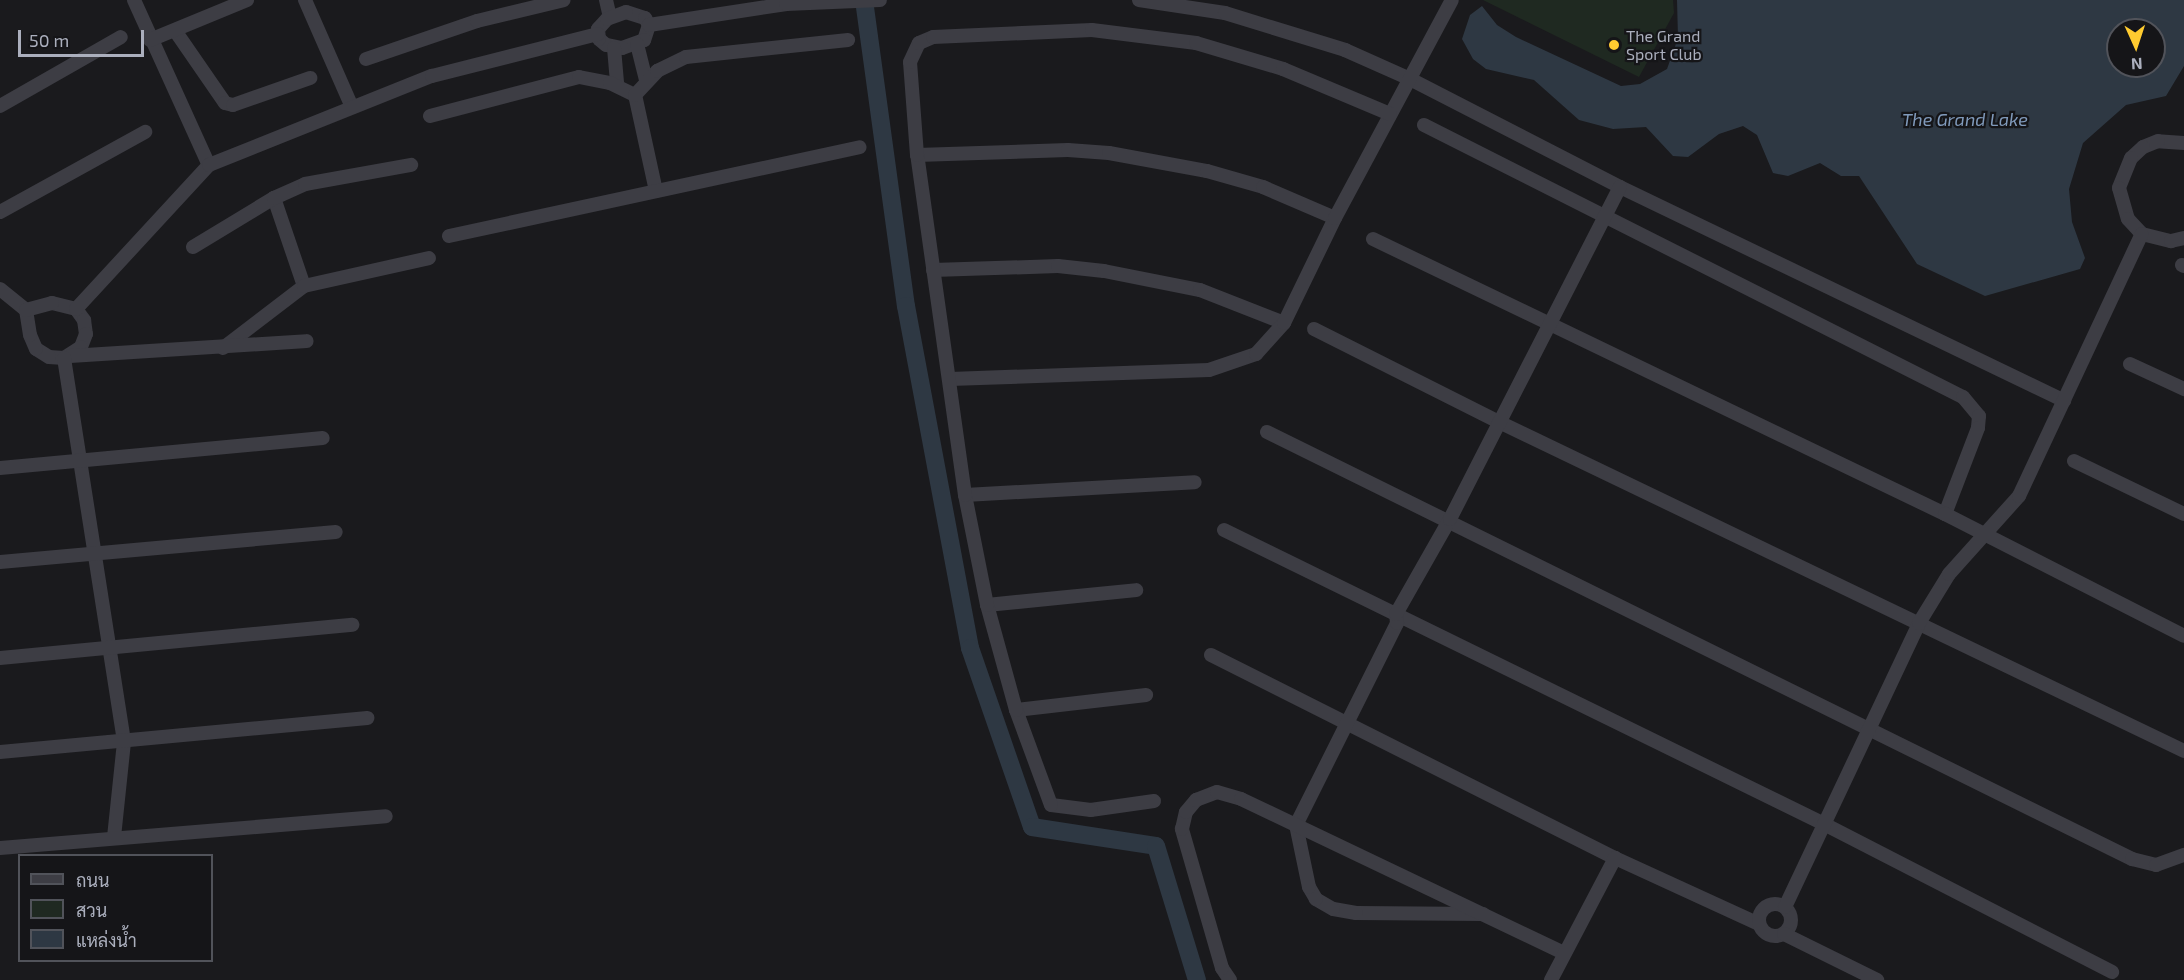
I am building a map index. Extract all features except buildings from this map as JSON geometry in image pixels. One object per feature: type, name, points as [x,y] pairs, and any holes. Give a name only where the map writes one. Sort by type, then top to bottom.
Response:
[{"type":"street","points":[[134,0],[150,40],[209,165]]},
{"type":"street","points":[[150,40],[176,32],[248,0]]},
{"type":"street","points":[[305,0],[352,107]]},
{"type":"street","points":[[366,59],[477,21],[564,0]]},
{"type":"street","points":[[606,0],[610,17]]},
{"type":"street","points":[[649,25],[786,4],[880,0]]},
{"type":"street","points":[[1139,0],[1225,13],[1297,33],[1410,79],[1620,187],[2064,401]]},
{"type":"street","points":[[598,34],[601,23],[625,6],[645,18],[649,25],[644,40],[637,44],[614,48]]},
{"type":"street","points":[[950,379],[1209,370],[1256,354],[1284,323],[1335,218],[1449,6]]},
{"type":"street","points":[[1154,801],[1091,810],[1051,806],[1016,710],[987,605],[965,495],[918,155],[910,62],[919,43],[944,36],[1092,30],[1196,43],[1283,69],[1390,114]]},
{"type":"street","points":[[176,32],[225,103],[233,105],[310,78]]},
{"type":"street","points":[[76,309],[209,165],[352,107],[473,63],[598,34]]},
{"type":"street","points":[[598,34],[614,48],[617,86]]},
{"type":"street","points":[[0,106],[121,37]]},
{"type":"street","points":[[656,191],[635,95],[646,79],[671,61],[686,57],[848,40]]},
{"type":"street","points":[[637,44],[646,79]]},
{"type":"street","points":[[430,116],[579,77],[617,86],[635,95]]},
{"type":"street","points":[[1424,125],[1973,406],[1979,416],[1974,444],[1945,513]]},
{"type":"street","points":[[0,212],[145,132]]},
{"type":"street","points":[[2183,140],[2158,141],[2143,147],[2122,172],[2121,204],[2142,234],[2171,241],[2184,238]]},
{"type":"street","points":[[449,236],[859,147]]},
{"type":"street","points":[[918,155],[1068,150],[1110,153],[1207,171],[1263,187],[1335,218]]},
{"type":"street","points":[[193,247],[274,198],[305,184],[411,165]]},
{"type":"street","points":[[1484,914],[1356,913],[1333,909],[1316,899],[1309,887],[1296,825],[1397,623],[1396,614],[1450,519],[1620,187]]},
{"type":"street","points":[[274,198],[304,286]]},
{"type":"street","points":[[1785,907],[1872,728],[1919,624],[1949,574],[1980,535],[2019,496],[2142,234]]},
{"type":"street","points":[[1373,239],[1945,513],[1980,535],[2184,636]]},
{"type":"street","points":[[223,348],[304,286],[429,258]]},
{"type":"street","points":[[933,270],[1058,266],[1104,271],[1200,290],[1284,323]]},
{"type":"street","points":[[0,289],[26,310],[36,349],[49,357],[307,341]]},
{"type":"street","points":[[26,310],[52,303],[76,309],[84,320],[86,334],[81,347],[67,357]]},
{"type":"street","points":[[1314,329],[1498,422],[2184,751]]},
{"type":"street","points":[[67,357],[80,461],[124,742],[114,837]]},
{"type":"street","points":[[2130,364],[2184,389]]},
{"type":"street","points":[[1267,432],[1450,519],[2132,859],[2156,865],[2184,855]]},
{"type":"street","points":[[0,468],[323,438]]},
{"type":"street","points":[[2074,461],[2184,514]]},
{"type":"street","points":[[965,495],[1195,482]]},
{"type":"street","points":[[1224,530],[1824,824],[2112,972]]},
{"type":"street","points":[[0,562],[336,532]]},
{"type":"street","points":[[987,605],[1136,590]]},
{"type":"street","points":[[0,658],[352,625]]},
{"type":"street","points":[[1211,655],[1346,725],[1615,858],[1760,924],[1769,936],[1785,934],[1877,980]]},
{"type":"street","points":[[1016,710],[1146,695]]},
{"type":"street","points":[[0,752],[368,718]]},
{"type":"street","points":[[1230,980],[1222,968],[1182,829],[1186,812],[1196,800],[1217,792],[1241,799],[1564,953]]},
{"type":"street","points":[[0,848],[386,816]]},
{"type":"street","points":[[1551,980],[1615,858]]},
{"type":"street","points":[[1760,924],[1763,909],[1778,904],[1785,907],[1792,921],[1785,934]]},
{"type":"green space","name":"The Grand Sport Club","points":[[1483,0],[1673,0],[1674,13],[1639,77]]},
{"type":"water","name":"The Grand Lake","points":[[1677,0],[2184,0],[2184,66],[2166,96],[2126,105],[2083,143],[2069,189],[2072,222],[2085,258],[2080,269],[1985,296],[1917,264],[1859,176],[1841,176],[1820,163],[1788,176],[1773,173],[1757,135],[1743,126],[1719,134],[1688,157],[1673,156],[1646,127],[1613,129],[1579,120],[1534,80],[1486,69],[1473,59],[1462,39],[1470,15],[1482,6],[1497,25],[1516,37],[1621,86],[1640,84],[1667,69],[1678,38]]},
{"type":"waterway","points":[[864,0],[906,306],[970,648],[1032,827],[1156,846],[1197,980]]},
{"type":"place","name":"The Grand Sport Club","points":[[1614,45]]}]
